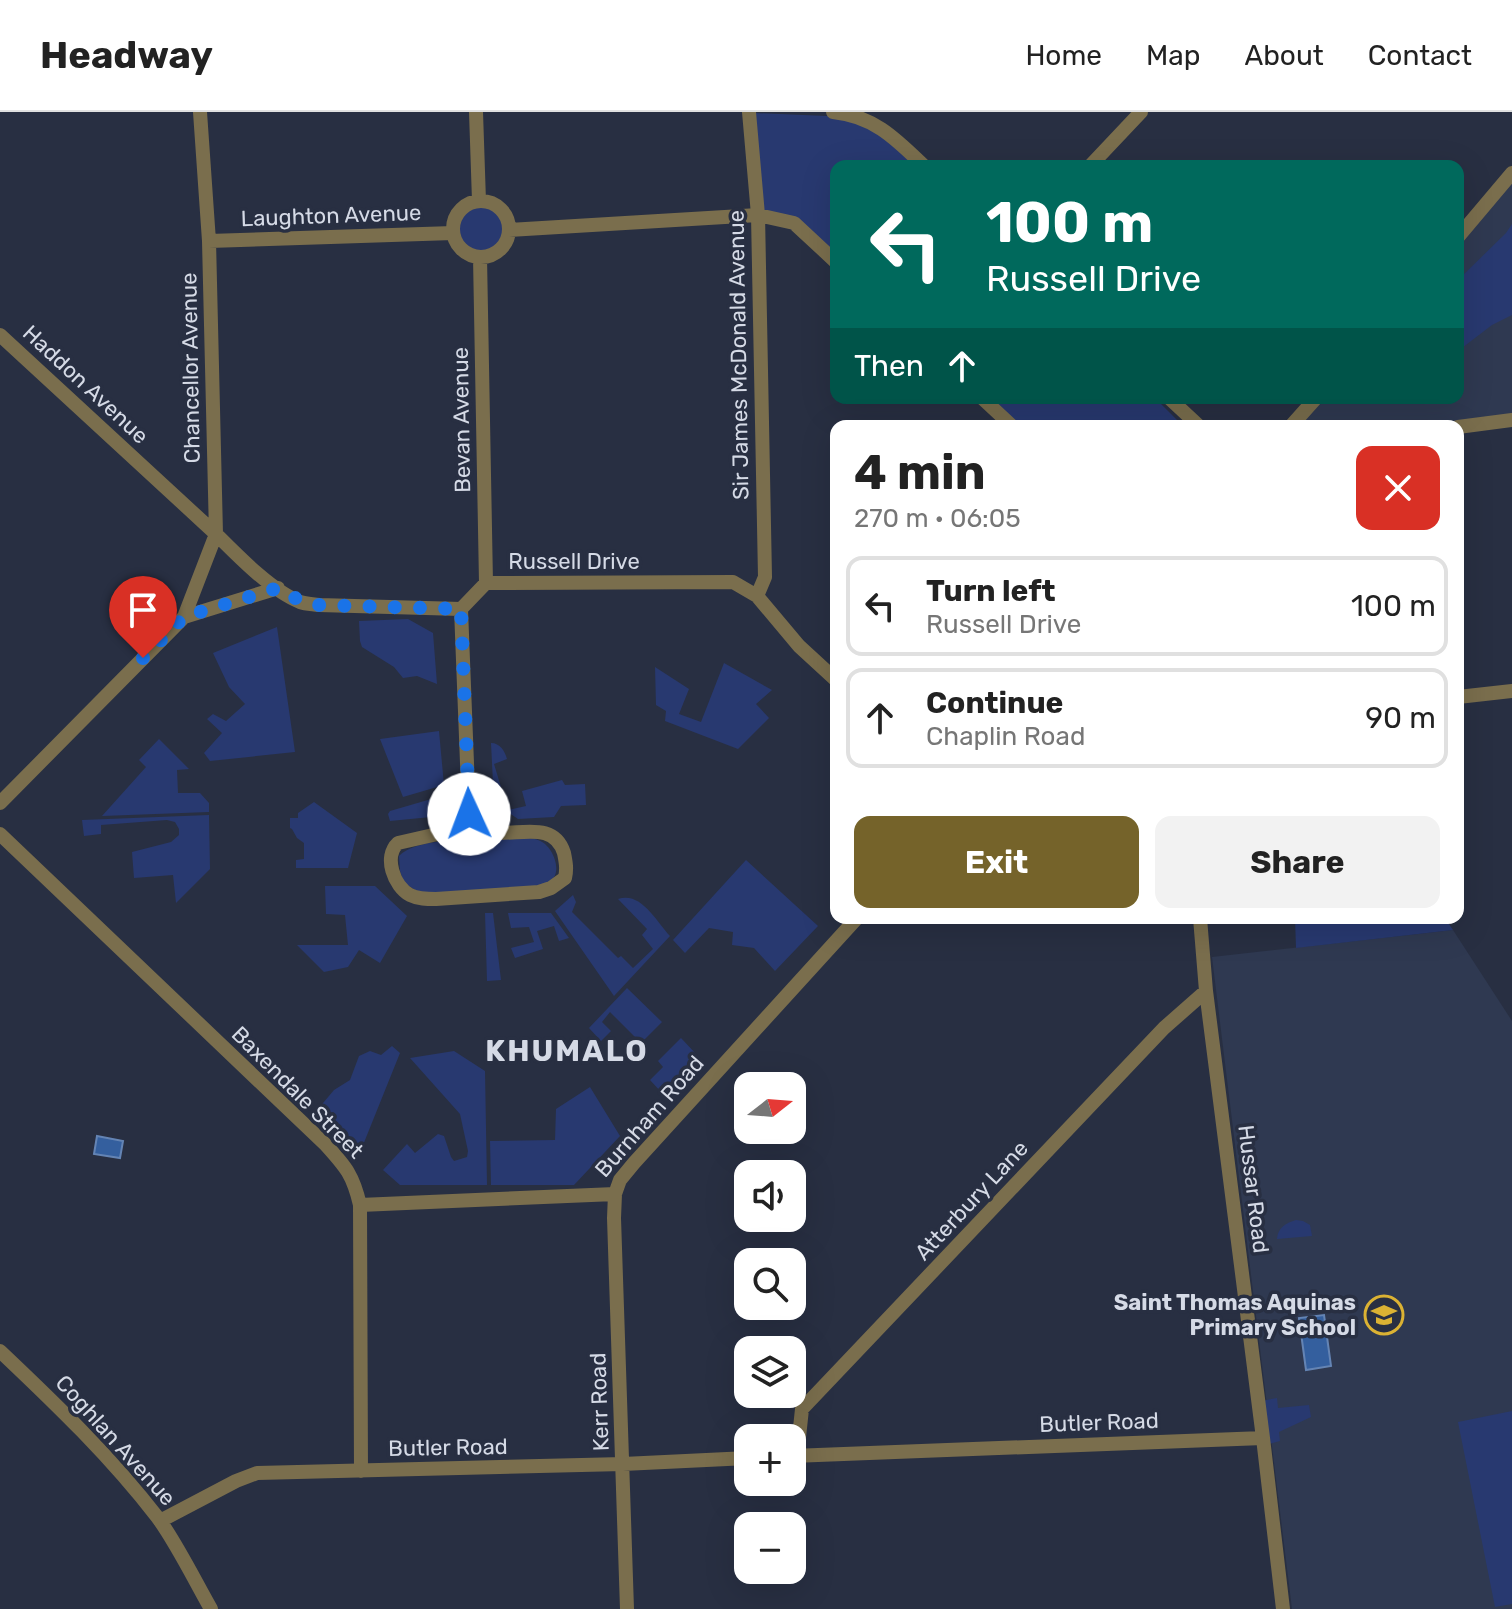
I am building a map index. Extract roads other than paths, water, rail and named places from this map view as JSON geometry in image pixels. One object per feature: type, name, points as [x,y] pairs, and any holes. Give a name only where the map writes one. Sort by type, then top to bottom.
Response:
[{"type":"street","name":"Chancellor Avenue","points":[[184,617],[216,534],[209,241],[200,112]]},
{"type":"street","points":[[476,112],[479,201]]},
{"type":"street","name":"Sir James McDonald Avenue","points":[[749,112],[758,215],[765,577],[757,596]]},
{"type":"street","points":[[833,112],[866,119],[895,138],[918,160]]},
{"type":"street","points":[[1096,160],[1141,112]]},
{"type":"street","points":[[1464,230],[1512,173]]},
{"type":"street","points":[[479,201],[490,202],[500,209],[507,218],[509,230],[505,244],[494,254],[480,257],[468,254],[458,245],[453,233],[459,212],[468,204],[479,201]]},
{"type":"street","points":[[509,230],[758,215],[794,223],[830,256]]},
{"type":"street","name":"Laughton Avenue","points":[[209,241],[453,233]]},
{"type":"street","name":"Bevan Avenue","points":[[480,257],[486,583]]},
{"type":"street","name":"Haddon Avenue","points":[[0,335],[249,567],[282,591]]},
{"type":"street","points":[[988,404],[1006,420]]},
{"type":"street","points":[[1175,404],[1193,420]]},
{"type":"street","points":[[1296,420],[1311,404]]},
{"type":"street","points":[[1464,426],[1512,420]]},
{"type":"street","name":"Russell Drive","points":[[461,609],[486,583],[733,582],[757,596],[799,646],[830,674]]},
{"type":"street","points":[[0,803],[184,617],[282,591],[302,602],[319,605],[461,609],[469,814],[463,825],[455,830],[398,843],[393,847],[390,862],[397,884],[407,893],[422,899],[436,899],[539,892],[565,878],[567,867],[562,848],[549,834],[489,832],[478,827],[469,814]]},
{"type":"street","points":[[1464,694],[1512,691]]},
{"type":"street","name":"Baxendale Street","points":[[0,834],[326,1145],[355,1183],[360,1205],[361,1471]]},
{"type":"street","name":"Burnham Road","points":[[360,1205],[615,1194],[620,1180],[634,1163],[852,924]]},
{"type":"street","name":"Hussar Road","points":[[1200,924],[1206,991],[1283,1609]]},
{"type":"street","name":"Atterbury Lane","points":[[799,1424],[802,1409],[1164,1028],[1206,991]]},
{"type":"street","name":"Kerr Road","points":[[615,1194],[627,1609]]},
{"type":"street","name":"Coghlan Avenue","points":[[0,1351],[55,1402],[116,1467],[160,1521],[211,1609]]},
{"type":"street","name":"Butler Road","points":[[806,1456],[1263,1438]]},
{"type":"street","name":"Butler Road","points":[[160,1521],[257,1473],[734,1459]]},
{"type":"place","name":"Saint Thomas Aquinas Primary School","points":[[1384,1315]]},
{"type":"district","name":"KHUMALO","points":[[567,1051]]}]
